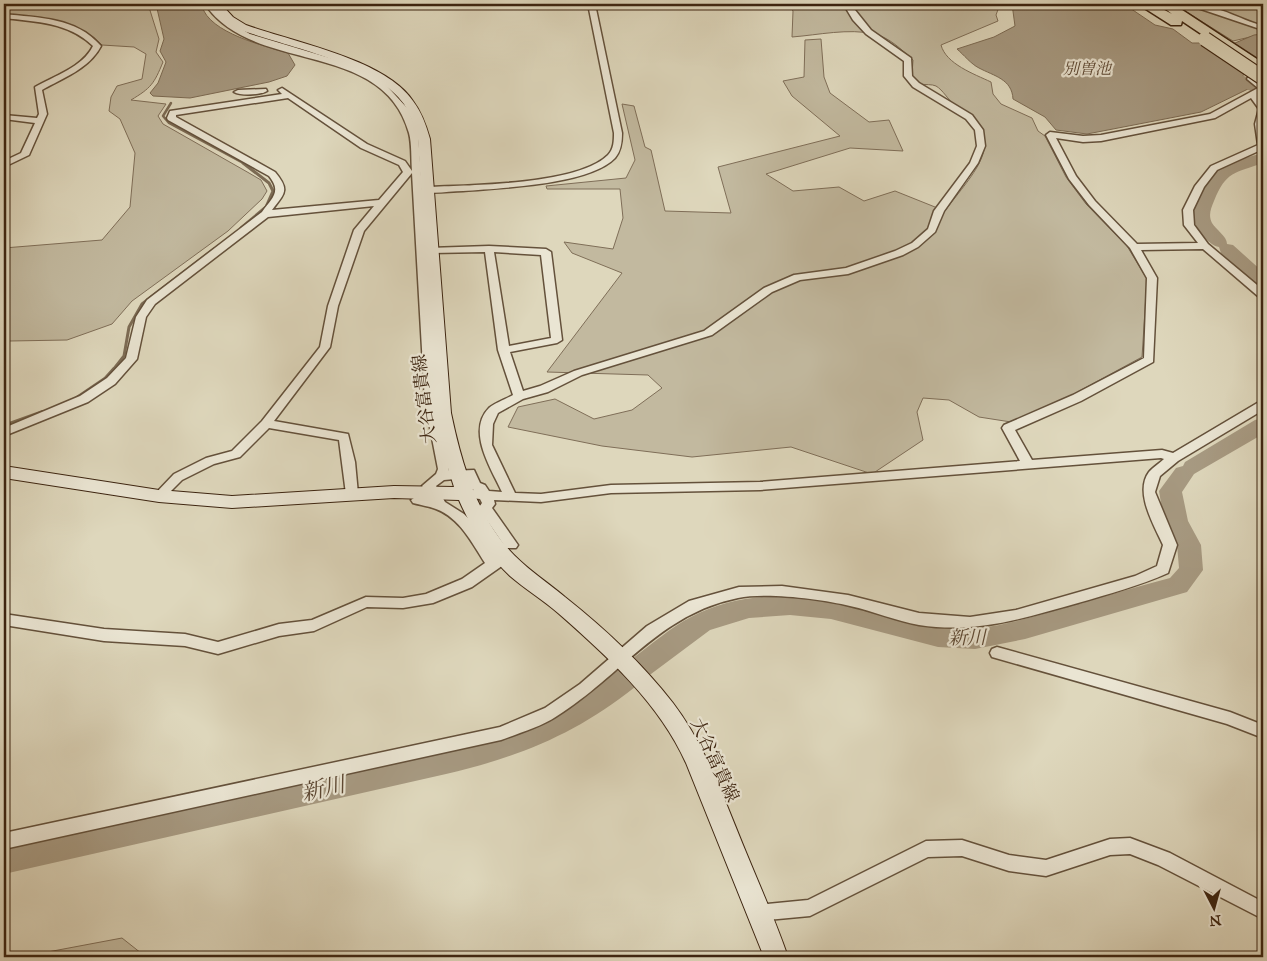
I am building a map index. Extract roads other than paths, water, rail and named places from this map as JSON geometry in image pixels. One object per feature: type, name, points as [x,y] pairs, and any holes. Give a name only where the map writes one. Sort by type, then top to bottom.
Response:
[{"type":"highway","points":[[1144,4],[1211,38],[1263,69]]},
{"type":"highway","points":[[1165,4],[1263,76]]},
{"type":"main road","name":"大谷富貴線","points":[[216,4],[242,28],[351,62],[380,77],[405,96],[416,112],[421,124],[428,190],[449,475],[483,515],[503,556],[523,575],[565,607],[646,685],[678,726],[698,764],[776,957]]},
{"type":"main road","points":[[4,472],[159,496],[232,502],[260,502],[352,494],[437,499],[465,494]]},
{"type":"street","points":[[208,4],[219,18],[236,30],[263,41],[346,65],[371,77],[392,93],[404,108],[414,134],[431,402],[444,469],[449,475]]},
{"type":"street","points":[[511,497],[486,445],[487,424],[493,411],[519,396],[544,389],[578,373],[708,333],[768,290],[798,277],[848,271],[898,253],[915,245],[932,230],[939,211],[974,163],[981,146],[978,130],[969,117],[916,85],[908,76],[908,60],[894,47],[876,38],[856,22],[851,10],[854,4]]},
{"type":"street","points":[[1190,4],[1207,5],[1232,20],[1263,28]]},
{"type":"street","points":[[428,190],[544,180],[574,175],[594,169],[610,159],[618,146],[618,133],[594,5]]},
{"type":"street","points":[[4,16],[56,22],[87,34],[97,46],[95,53],[85,62],[38,89],[42,114],[25,155],[4,164]]},
{"type":"street","points":[[1028,465],[1008,428],[1077,398],[1148,360],[1152,278],[1134,247],[1092,203],[1072,177],[1050,135],[1083,139],[1212,116],[1252,95],[1263,87],[1251,79],[1252,76],[1263,76]]},
{"type":"street","points":[[159,496],[178,478],[210,461],[236,454],[266,424],[325,347],[333,306],[359,230],[408,172],[402,163],[364,146],[277,88],[238,92]]},
{"type":"street","points":[[4,432],[84,399],[111,381],[131,359],[141,317],[151,302],[265,214],[280,194],[280,184],[272,174],[171,118],[173,113],[289,95]]},
{"type":"street","points":[[1252,95],[1258,99],[1263,109],[1259,124],[1263,146],[1214,168],[1200,186],[1188,210],[1189,225],[1205,246],[1263,294]]},
{"type":"street","points":[[4,118],[40,121]]},
{"type":"street","points":[[265,214],[380,204]]},
{"type":"street","points":[[1134,247],[1205,246]]},
{"type":"street","points":[[489,249],[504,350],[519,396]]},
{"type":"street","points":[[432,250],[489,249],[546,252],[557,340],[504,350]]},
{"type":"street","points":[[4,841],[501,733],[550,713],[586,688],[652,630],[694,605],[739,592],[782,591],[848,600],[919,619],[970,623],[1016,615],[1140,580],[1163,569],[1170,544],[1160,524],[1149,492],[1154,474],[1174,458],[1263,405]]},
{"type":"street","points":[[266,424],[344,437],[352,494]]},
{"type":"street","points":[[465,494],[541,498],[611,489],[760,486],[1162,454],[1174,458]]},
{"type":"street","points":[[4,620],[104,636],[185,640],[218,648],[279,630],[314,625],[366,602],[403,603],[428,599],[467,582],[503,556],[437,499],[428,486],[449,475],[470,473],[475,486],[481,488],[489,504],[483,515],[459,517]]},
{"type":"street","points":[[416,500],[437,499]]},
{"type":"street","points":[[997,653],[1230,718],[1263,732]]},
{"type":"street","points":[[758,913],[810,908],[926,849],[962,848],[1010,863],[1046,868],[1110,847],[1130,846],[1164,858],[1263,911]]},
{"type":"water","points":[[156,4],[202,6],[215,24],[226,31],[288,53],[295,65],[287,76],[269,82],[190,98],[153,96],[150,93],[158,83],[166,62],[160,51],[164,39]]},
{"type":"water","name":"別曽池","points":[[1012,4],[1124,4],[1155,25],[1173,29],[1192,43],[1235,43],[1254,35],[1263,34],[1263,66],[1237,78],[1250,88],[1201,112],[1087,134],[1056,130],[1045,117],[1013,99],[1012,92],[1006,83],[970,62],[957,49],[994,37],[1015,26]]},
{"type":"waterway","name":"新川","points":[[1240,78],[1258,89]]},
{"type":"waterway","points":[[171,103],[163,116],[169,123],[245,164]]},
{"type":"waterway","name":"新川","points":[[1219,242],[1203,223],[1201,212],[1214,181],[1223,172],[1263,158]]},
{"type":"waterway","points":[[241,228],[266,207],[273,191],[269,183],[243,163]]},
{"type":"waterway","points":[[113,370],[124,356],[129,327],[142,304],[214,249]]},
{"type":"waterway","name":"新川","points":[[1227,249],[1263,281]]},
{"type":"waterway","points":[[77,398],[105,379],[114,369]]},
{"type":"waterway","points":[[4,426],[43,412]]},
{"type":"waterway","name":"新川","points":[[1193,467],[1263,425]]},
{"type":"waterway","name":"新川","points":[[642,666],[674,640],[701,623],[729,612],[749,608],[790,605],[831,609],[938,637],[975,639],[1025,629],[1178,585],[1191,570],[1189,545],[1176,521],[1170,491],[1184,473]]},
{"type":"waterway","name":"新川","points":[[4,860],[494,751],[525,740],[556,725],[585,709],[626,679]]}]
